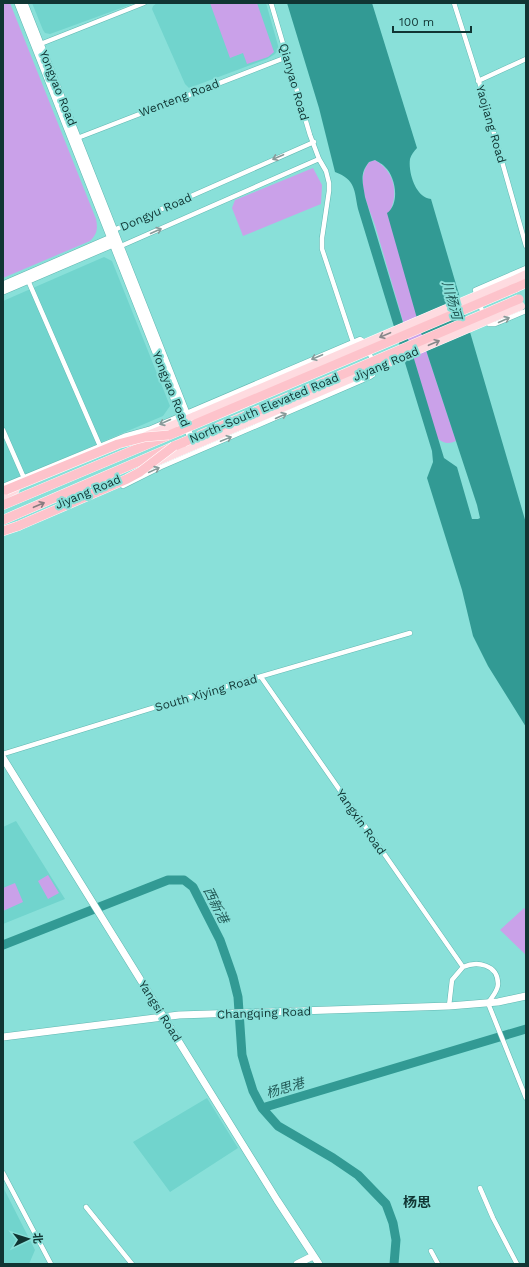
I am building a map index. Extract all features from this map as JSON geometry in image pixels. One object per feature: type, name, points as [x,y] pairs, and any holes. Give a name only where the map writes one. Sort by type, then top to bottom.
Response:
[{"type":"highway","name":"North-South Elevated Road","points":[[3,505],[526,283]]},
{"type":"highway","name":"North-South Elevated Road","points":[[3,520],[526,296]]},
{"type":"highway","points":[[4,491],[118,444],[145,438],[169,435]]},
{"type":"highway","points":[[3,530],[18,526],[127,479],[140,472],[174,446]]},
{"type":"main road","points":[[4,491],[187,417],[526,274]]},
{"type":"main road","name":"Jiyang Road","points":[[3,530],[195,445],[526,304]]},
{"type":"street","name":"Yongyao Road","points":[[18,3],[38,45]]},
{"type":"street","name":"Yongyao Road","points":[[24,3],[38,45],[75,139],[112,241],[187,417]]},
{"type":"street","points":[[38,45],[144,3]]},
{"type":"street","name":"Qianyao Road","points":[[272,3],[310,135],[314,142],[319,159],[326,171],[330,191],[322,238],[322,249],[353,342]]},
{"type":"street","name":"Yaojiang Road","points":[[454,3],[526,246]]},
{"type":"street","name":"Wenteng Road","points":[[75,139],[287,56]]},
{"type":"street","points":[[478,81],[526,59]]},
{"type":"street","name":"Yongyao Road","points":[[75,139],[121,246],[187,417],[195,445]]},
{"type":"street","name":"Dongyu Road","points":[[112,241],[114,230],[314,142]]},
{"type":"street","name":"Dongyu Road","points":[[112,241],[121,246],[319,159]]},
{"type":"street","name":"Dongyu Road","points":[[3,292],[27,278],[112,241]]},
{"type":"street","points":[[526,268],[475,290],[485,319],[489,324],[495,324],[526,310]]},
{"type":"street","points":[[27,278],[100,446]]},
{"type":"street","name":"Dongyu Road","points":[[3,285],[27,278]]},
{"type":"street","points":[[3,534],[27,527],[161,467],[370,377],[375,371],[375,367],[366,342],[360,339],[187,417],[124,436],[24,478],[4,491]]},
{"type":"street","points":[[3,430],[24,478]]},
{"type":"street","name":"South Xiying Road","points":[[3,754],[159,706],[261,678],[410,633]]},
{"type":"street","name":"Yangxin Road","points":[[261,678],[462,966]]},
{"type":"street","name":"Yangsi Road","points":[[3,758],[319,1264]]},
{"type":"street","points":[[449,1006],[452,980],[462,966],[478,963],[487,966],[492,970],[497,976],[498,984],[496,991],[488,1003],[526,1098]]},
{"type":"street","name":"Changqing Road","points":[[3,1037],[164,1017],[449,1006],[488,1003],[526,996]]},
{"type":"street","points":[[3,1173],[51,1264]]},
{"type":"street","points":[[480,1188],[493,1218],[517,1264]]},
{"type":"street","points":[[86,1207],[132,1264]]},
{"type":"street","points":[[431,1251],[438,1264]]},
{"type":"street","points":[[297,1264],[313,1256]]},
{"type":"shaded area","points":[[3,3],[10,3],[96,219],[97,226],[96,234],[90,241],[3,278]]},
{"type":"shaded area","points":[[32,3],[135,3],[50,34],[45,33],[43,30]]},
{"type":"shaded area","points":[[157,3],[266,3],[279,49],[275,54],[267,59],[189,88],[185,84],[152,9]]},
{"type":"shaded area","points":[[210,3],[257,3],[274,52],[268,57],[247,64],[243,53],[230,58]]},
{"type":"shaded area","points":[[375,160],[387,170],[393,182],[394,197],[390,211],[426,350],[456,441],[451,443],[446,443],[437,438],[375,225],[366,201],[363,177],[369,162]]},
{"type":"shaded area","points":[[313,168],[322,185],[321,204],[243,236],[232,208],[235,200]]},
{"type":"shaded area","points":[[104,257],[112,261],[170,406],[163,416],[3,484],[3,301]]},
{"type":"shaded area","points":[[16,821],[65,899],[3,924],[3,827]]},
{"type":"shaded area","points":[[48,875],[59,893],[48,899],[38,881]]},
{"type":"shaded area","points":[[15,883],[23,902],[3,911],[3,888]]},
{"type":"shaded area","points":[[524,908],[526,910],[526,955],[500,930]]},
{"type":"shaded area","points":[[207,1098],[238,1148],[170,1192],[133,1142]]},
{"type":"shaded area","points":[[4,1189],[35,1250],[29,1264],[3,1264]]},
{"type":"water","name":"川杨河","points":[[287,3],[372,3],[417,148],[410,159],[410,171],[412,178],[417,190],[426,198],[431,199],[526,523],[526,727],[488,666],[473,636],[462,590],[427,478],[433,462],[432,451],[358,209],[355,191],[347,178],[335,172],[319,108]],"holes":[[[375,160],[383,165],[392,177],[395,197],[394,203],[387,213],[426,350],[477,505],[480,518],[478,519],[472,519],[457,467],[444,458],[365,197],[362,179],[364,171],[369,162]]]},
{"type":"waterway","name":"西新港","points":[[3,945],[168,880],[184,880],[193,887],[220,940],[233,977],[238,997],[242,1055],[253,1091],[262,1108],[278,1126],[333,1158],[358,1175],[386,1204],[393,1223],[396,1240],[394,1264]]},
{"type":"waterway","name":"杨思港","points":[[262,1108],[526,1029]]},
{"type":"district","name":"杨思","points":[[417,1202]]}]
